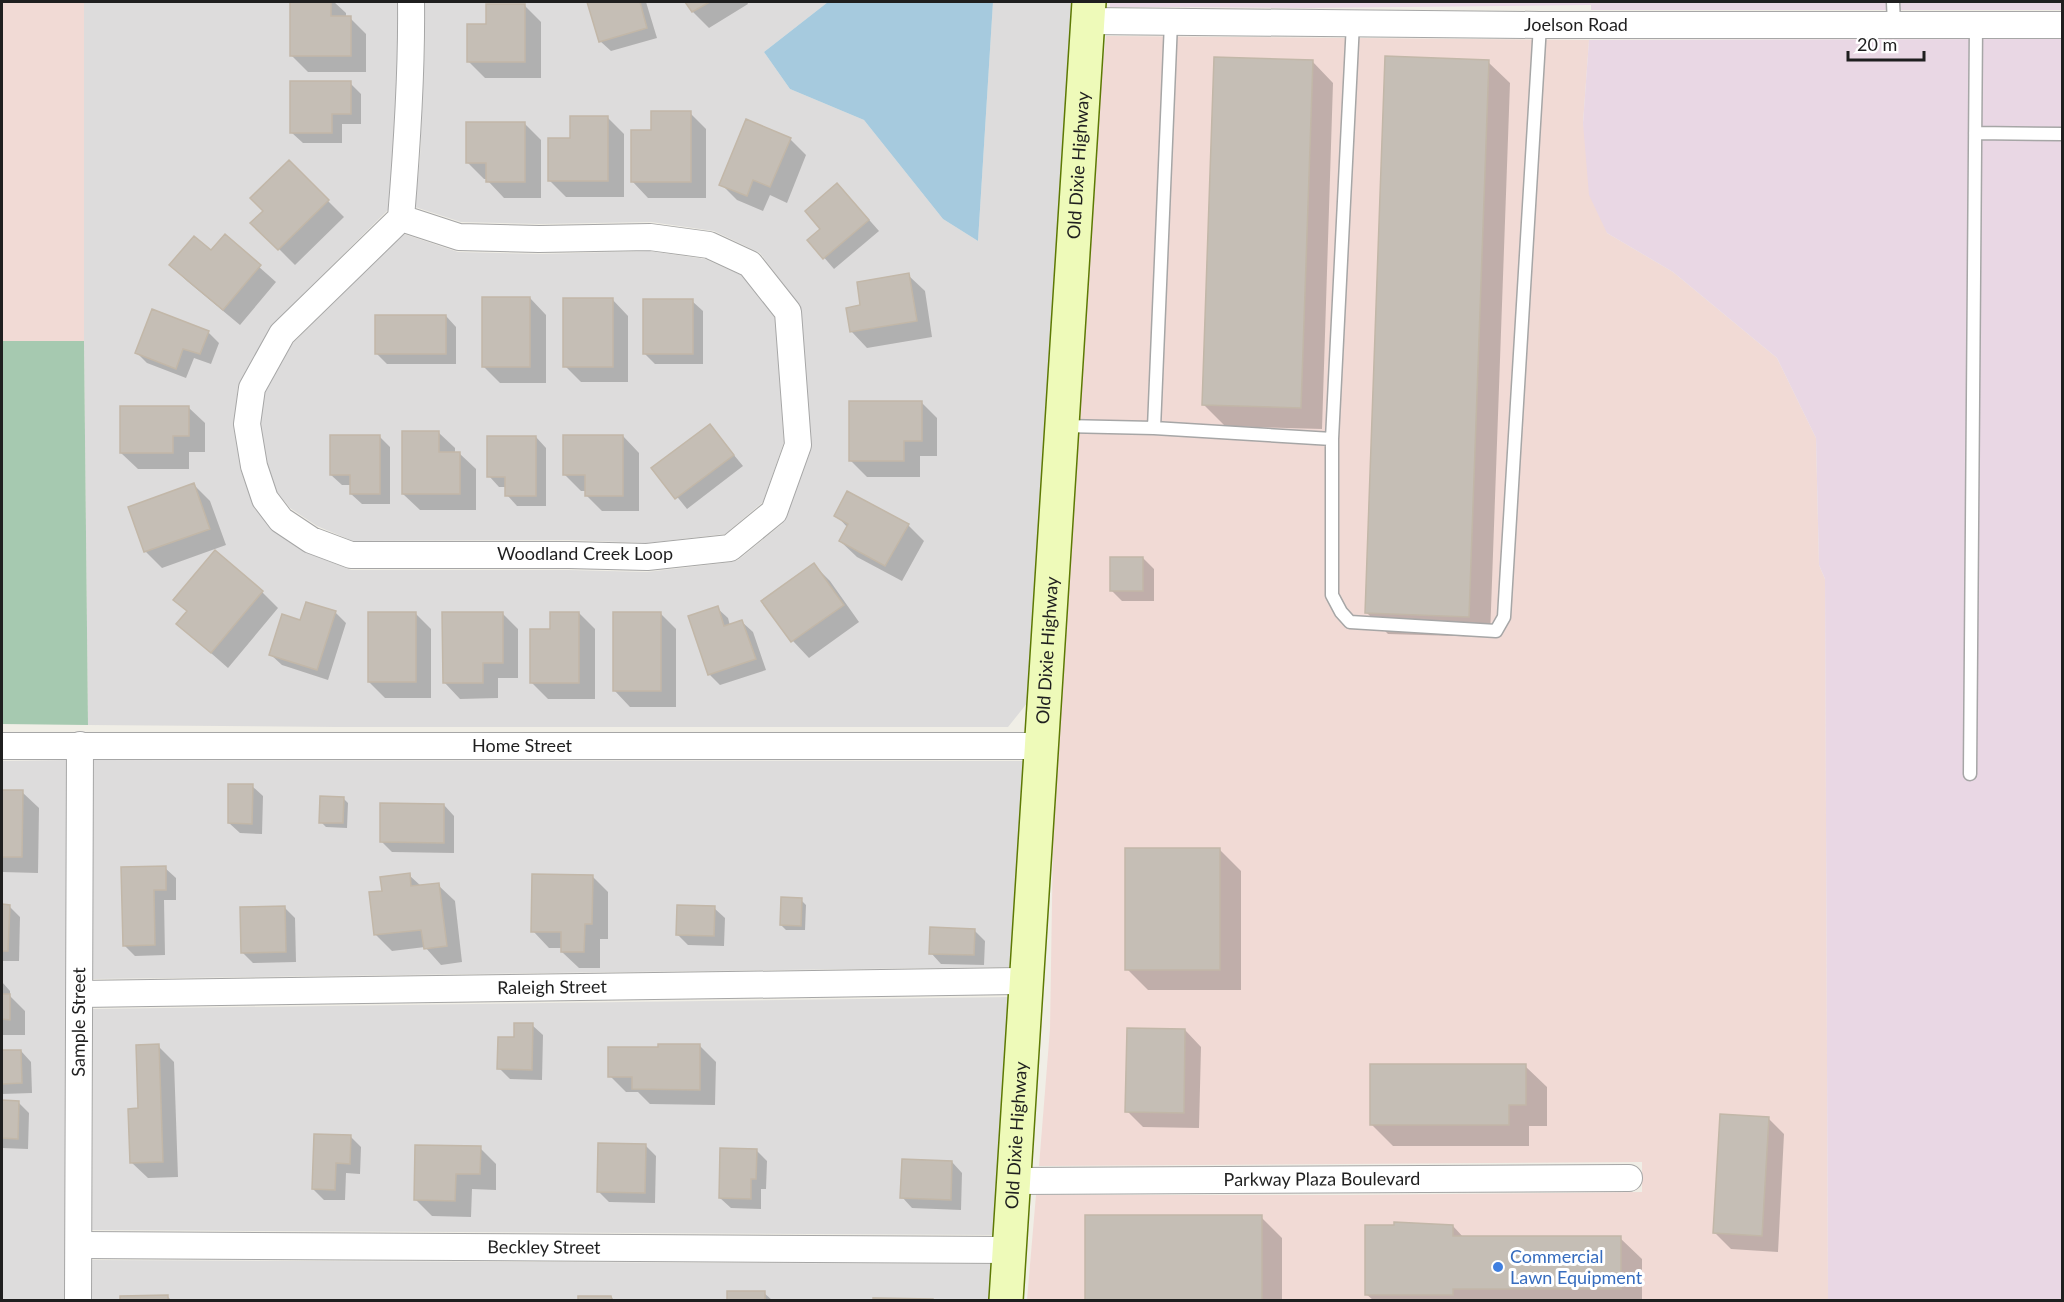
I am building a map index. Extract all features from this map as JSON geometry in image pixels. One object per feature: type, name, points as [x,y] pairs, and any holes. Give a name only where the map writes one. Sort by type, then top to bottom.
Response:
[{"type":"street","points":[[401,218],[412,40],[411,2]]},
{"type":"street","name":"Joelson Road","points":[[1089,11],[1172,22],[1540,25],[1893,13],[1976,25],[2062,25]]},
{"type":"street","name":"Old Dixie Highway","points":[[1006,1300],[1089,11]]},
{"type":"street","name":"Woodland Creek Loop","points":[[401,218],[459,237],[539,239],[650,237],[709,244],[750,264],[788,312],[798,445],[774,512],[730,548],[647,557],[351,555],[311,540],[281,520],[265,499],[254,466],[247,424],[252,388],[282,334],[401,218]]},
{"type":"street","name":"Sample Street","points":[[78,1300],[80,745]]},
{"type":"street","name":"Home Street","points":[[2,746],[1042,746]]},
{"type":"street","name":"Raleigh Street","points":[[80,994],[1026,981]]},
{"type":"street","name":"Parkway Plaza Boulevard","points":[[1014,1181],[1629,1178]]},
{"type":"street","name":"Beckley Street","points":[[79,1245],[1010,1250]]},
{"type":"lane","points":[[1154,428],[1172,22]]},
{"type":"lane","points":[[1353,23],[1332,440],[1332,595],[1341,612],[1350,622],[1496,631],[1504,617],[1540,25]]},
{"type":"lane","points":[[1970,774],[1976,25]]},
{"type":"lane","points":[[1975,132],[2062,134]]},
{"type":"lane","points":[[1063,426],[1154,428],[1332,440]]},
{"type":"shaded area","points":[[2,2],[84,2],[84,341],[2,341]]},
{"type":"shaded area","points":[[84,2],[398,2],[399,40],[388,210],[274,323],[238,386],[234,427],[241,471],[255,509],[275,532],[305,552],[351,570],[647,572],[738,560],[782,524],[811,443],[801,310],[760,253],[714,231],[651,222],[539,224],[461,222],[415,207],[420,157],[425,41],[424,2],[828,2],[764,52],[790,89],[864,120],[943,219],[978,241],[993,2],[1075,2],[1032,697],[1008,727],[88,725],[84,341]]},
{"type":"shaded area","points":[[1110,2],[2062,2],[2062,10],[1591,10],[1591,5],[1307,8],[1110,7]]},
{"type":"shaded area","points":[[1106,36],[1589,40],[1583,123],[1607,233],[1673,272],[1777,358],[1816,438],[1819,565],[1825,579],[1828,1300],[1027,1300],[1036,1195],[1642,1192],[1642,1162],[1039,1166],[1050,1029],[1054,776],[1093,154]]},
{"type":"shaded area","points":[[2062,39],[2062,1300],[1828,1300],[1825,579],[1819,565],[1816,438],[1777,358],[1673,272],[1607,233],[1589,195],[1583,123],[1589,40]]},
{"type":"shaded area","points":[[404,234],[458,252],[540,254],[649,251],[705,259],[743,276],[775,318],[784,442],[763,502],[725,534],[647,543],[569,540],[353,541],[317,526],[290,508],[276,491],[267,462],[260,424],[264,393],[292,344]]},
{"type":"shaded area","points":[[67,760],[65,1300],[2,1300],[2,761]]},
{"type":"shaded area","points":[[93,760],[1029,761],[1014,967],[93,979]]},
{"type":"shaded area","points":[[1012,997],[998,1235],[92,1230],[93,1009]]},
{"type":"shaded area","points":[[91,1260],[996,1264],[993,1300],[91,1300]]},
{"type":"green space","points":[[2,341],[84,341],[88,725],[2,724]]},
{"type":"water","points":[[828,2],[993,2],[978,241],[943,219],[864,120],[790,89],[764,52]]},
{"type":"building","points":[[290,2],[331,2],[331,16],[351,16],[351,56],[290,56]]},
{"type":"building","points":[[587,2],[640,2],[647,28],[599,42]]},
{"type":"building","points":[[685,2],[710,2],[692,12]]},
{"type":"building","points":[[486,4],[525,4],[525,62],[467,62],[467,24],[486,24]]},
{"type":"building","points":[[1385,56],[1489,60],[1469,617],[1365,613]]},
{"type":"building","points":[[1214,57],[1313,60],[1301,408],[1202,405]]},
{"type":"building","points":[[290,81],[351,81],[351,114],[332,114],[332,133],[290,133]]},
{"type":"building","points":[[651,111],[691,111],[691,182],[631,182],[631,130],[651,130]]},
{"type":"building","points":[[570,116],[608,116],[608,181],[548,181],[548,138],[570,138]]},
{"type":"building","points":[[746,119],[791,138],[770,187],[753,180],[747,196],[719,185]]},
{"type":"building","points":[[466,122],[525,122],[525,182],[486,182],[486,163],[466,163]]},
{"type":"building","points":[[289,160],[329,200],[278,250],[250,223],[263,211],[250,198]]},
{"type":"building","points":[[837,183],[869,220],[823,259],[807,240],[820,229],[805,211]]},
{"type":"building","points":[[225,234],[261,265],[223,310],[169,265],[194,236],[211,250]]},
{"type":"building","points":[[909,273],[917,321],[850,332],[846,308],[860,305],[857,282]]},
{"type":"building","points":[[482,297],[530,297],[530,367],[482,367]]},
{"type":"building","points":[[563,298],[613,298],[613,367],[563,367]]},
{"type":"building","points":[[643,299],[693,299],[693,354],[643,354]]},
{"type":"building","points":[[152,309],[209,331],[200,354],[183,349],[176,369],[135,353]]},
{"type":"building","points":[[375,315],[446,315],[446,354],[375,354]]},
{"type":"building","points":[[849,401],[922,401],[922,441],[904,441],[904,461],[849,461]]},
{"type":"building","points":[[120,406],[189,406],[189,436],[173,436],[173,453],[120,453]]},
{"type":"building","points":[[710,424],[734,455],[675,499],[651,468]]},
{"type":"building","points":[[402,431],[439,431],[439,452],[460,452],[460,494],[402,494]]},
{"type":"building","points":[[330,435],[380,435],[380,494],[350,494],[350,475],[330,475]]},
{"type":"building","points":[[563,435],[623,435],[623,496],[585,496],[585,475],[563,475]]},
{"type":"building","points":[[487,436],[536,436],[536,496],[505,496],[505,477],[487,477]]},
{"type":"building","points":[[194,483],[210,529],[144,552],[128,507]]},
{"type":"building","points":[[847,491],[909,524],[885,566],[839,541],[848,524],[834,516]]},
{"type":"building","points":[[215,550],[263,591],[211,653],[176,624],[187,611],[173,600]]},
{"type":"building","points":[[1110,557],[1143,557],[1143,591],[1110,591]]},
{"type":"building","points":[[814,563],[844,605],[791,642],[761,601]]},
{"type":"building","points":[[306,602],[336,611],[317,670],[269,655],[282,614],[300,620]]},
{"type":"building","points":[[718,606],[724,626],[742,620],[756,659],[708,675],[688,616]]},
{"type":"building","points":[[368,612],[416,612],[416,682],[368,682]]},
{"type":"building","points":[[442,612],[503,612],[503,663],[483,663],[483,683],[443,683]]},
{"type":"building","points":[[550,612],[579,612],[579,683],[530,683],[530,629],[550,629]]},
{"type":"building","points":[[613,612],[661,612],[661,691],[613,691]]},
{"type":"building","points":[[228,784],[253,784],[252,824],[228,823]]},
{"type":"building","points":[[2,790],[23,790],[22,857],[2,857]]},
{"type":"building","points":[[320,796],[344,797],[343,823],[319,823]]},
{"type":"building","points":[[380,803],[444,804],[444,843],[380,842]]},
{"type":"building","points":[[1125,848],[1220,848],[1220,970],[1125,970]]},
{"type":"building","points":[[166,866],[166,890],[154,890],[155,945],[123,946],[121,867]]},
{"type":"building","points":[[410,873],[411,886],[439,883],[447,946],[424,949],[421,930],[374,935],[369,892],[382,891],[380,877]]},
{"type":"building","points":[[532,874],[593,875],[592,924],[585,924],[584,952],[561,952],[561,932],[531,932]]},
{"type":"building","points":[[781,897],[802,898],[801,926],[780,925]]},
{"type":"building","points":[[2,904],[10,905],[8,951],[2,951]]},
{"type":"building","points":[[677,905],[715,906],[714,936],[676,935]]},
{"type":"building","points":[[285,906],[286,952],[241,953],[240,907]]},
{"type":"building","points":[[930,927],[975,929],[974,955],[929,954]]},
{"type":"building","points":[[2,994],[10,994],[10,1020],[2,1019]]},
{"type":"building","points":[[514,1023],[533,1023],[532,1070],[497,1069],[498,1037],[514,1037]]},
{"type":"building","points":[[1127,1028],[1185,1029],[1184,1113],[1125,1112]]},
{"type":"building","points":[[159,1044],[163,1162],[130,1163],[128,1109],[138,1108],[136,1045]]},
{"type":"building","points":[[658,1044],[700,1044],[700,1090],[632,1089],[632,1077],[608,1077],[608,1047],[658,1047]]},
{"type":"building","points":[[2,1050],[21,1050],[22,1083],[2,1084]]},
{"type":"building","points":[[1370,1064],[1526,1064],[1526,1105],[1509,1105],[1509,1125],[1370,1125]]},
{"type":"building","points":[[2,1100],[19,1101],[18,1139],[2,1138]]},
{"type":"building","points":[[1720,1114],[1769,1117],[1762,1236],[1713,1233]]},
{"type":"building","points":[[314,1134],[351,1135],[350,1164],[336,1163],[335,1190],[312,1189]]},
{"type":"building","points":[[598,1143],[646,1144],[645,1193],[597,1192]]},
{"type":"building","points":[[415,1145],[481,1146],[480,1174],[456,1174],[455,1201],[414,1200]]},
{"type":"building","points":[[720,1148],[757,1149],[756,1179],[751,1179],[751,1199],[719,1198]]},
{"type":"building","points":[[902,1159],[952,1161],[951,1200],[900,1198]]},
{"type":"building","points":[[1085,1215],[1262,1215],[1262,1300],[1085,1300]]},
{"type":"building","points":[[1394,1222],[1453,1225],[1453,1236],[1621,1236],[1621,1289],[1453,1289],[1453,1295],[1365,1295],[1365,1225],[1394,1225]]},
{"type":"building","points":[[727,1291],[765,1291],[765,1300],[727,1300]]},
{"type":"building","points":[[168,1295],[168,1300],[120,1300],[120,1296]]},
{"type":"building","points":[[578,1296],[611,1296],[612,1300],[578,1300]]},
{"type":"building","points":[[873,1298],[933,1299],[933,1300],[873,1300]]},
{"type":"place","name":"Commercial Lawn Equipment","points":[[1498,1267]]}]
